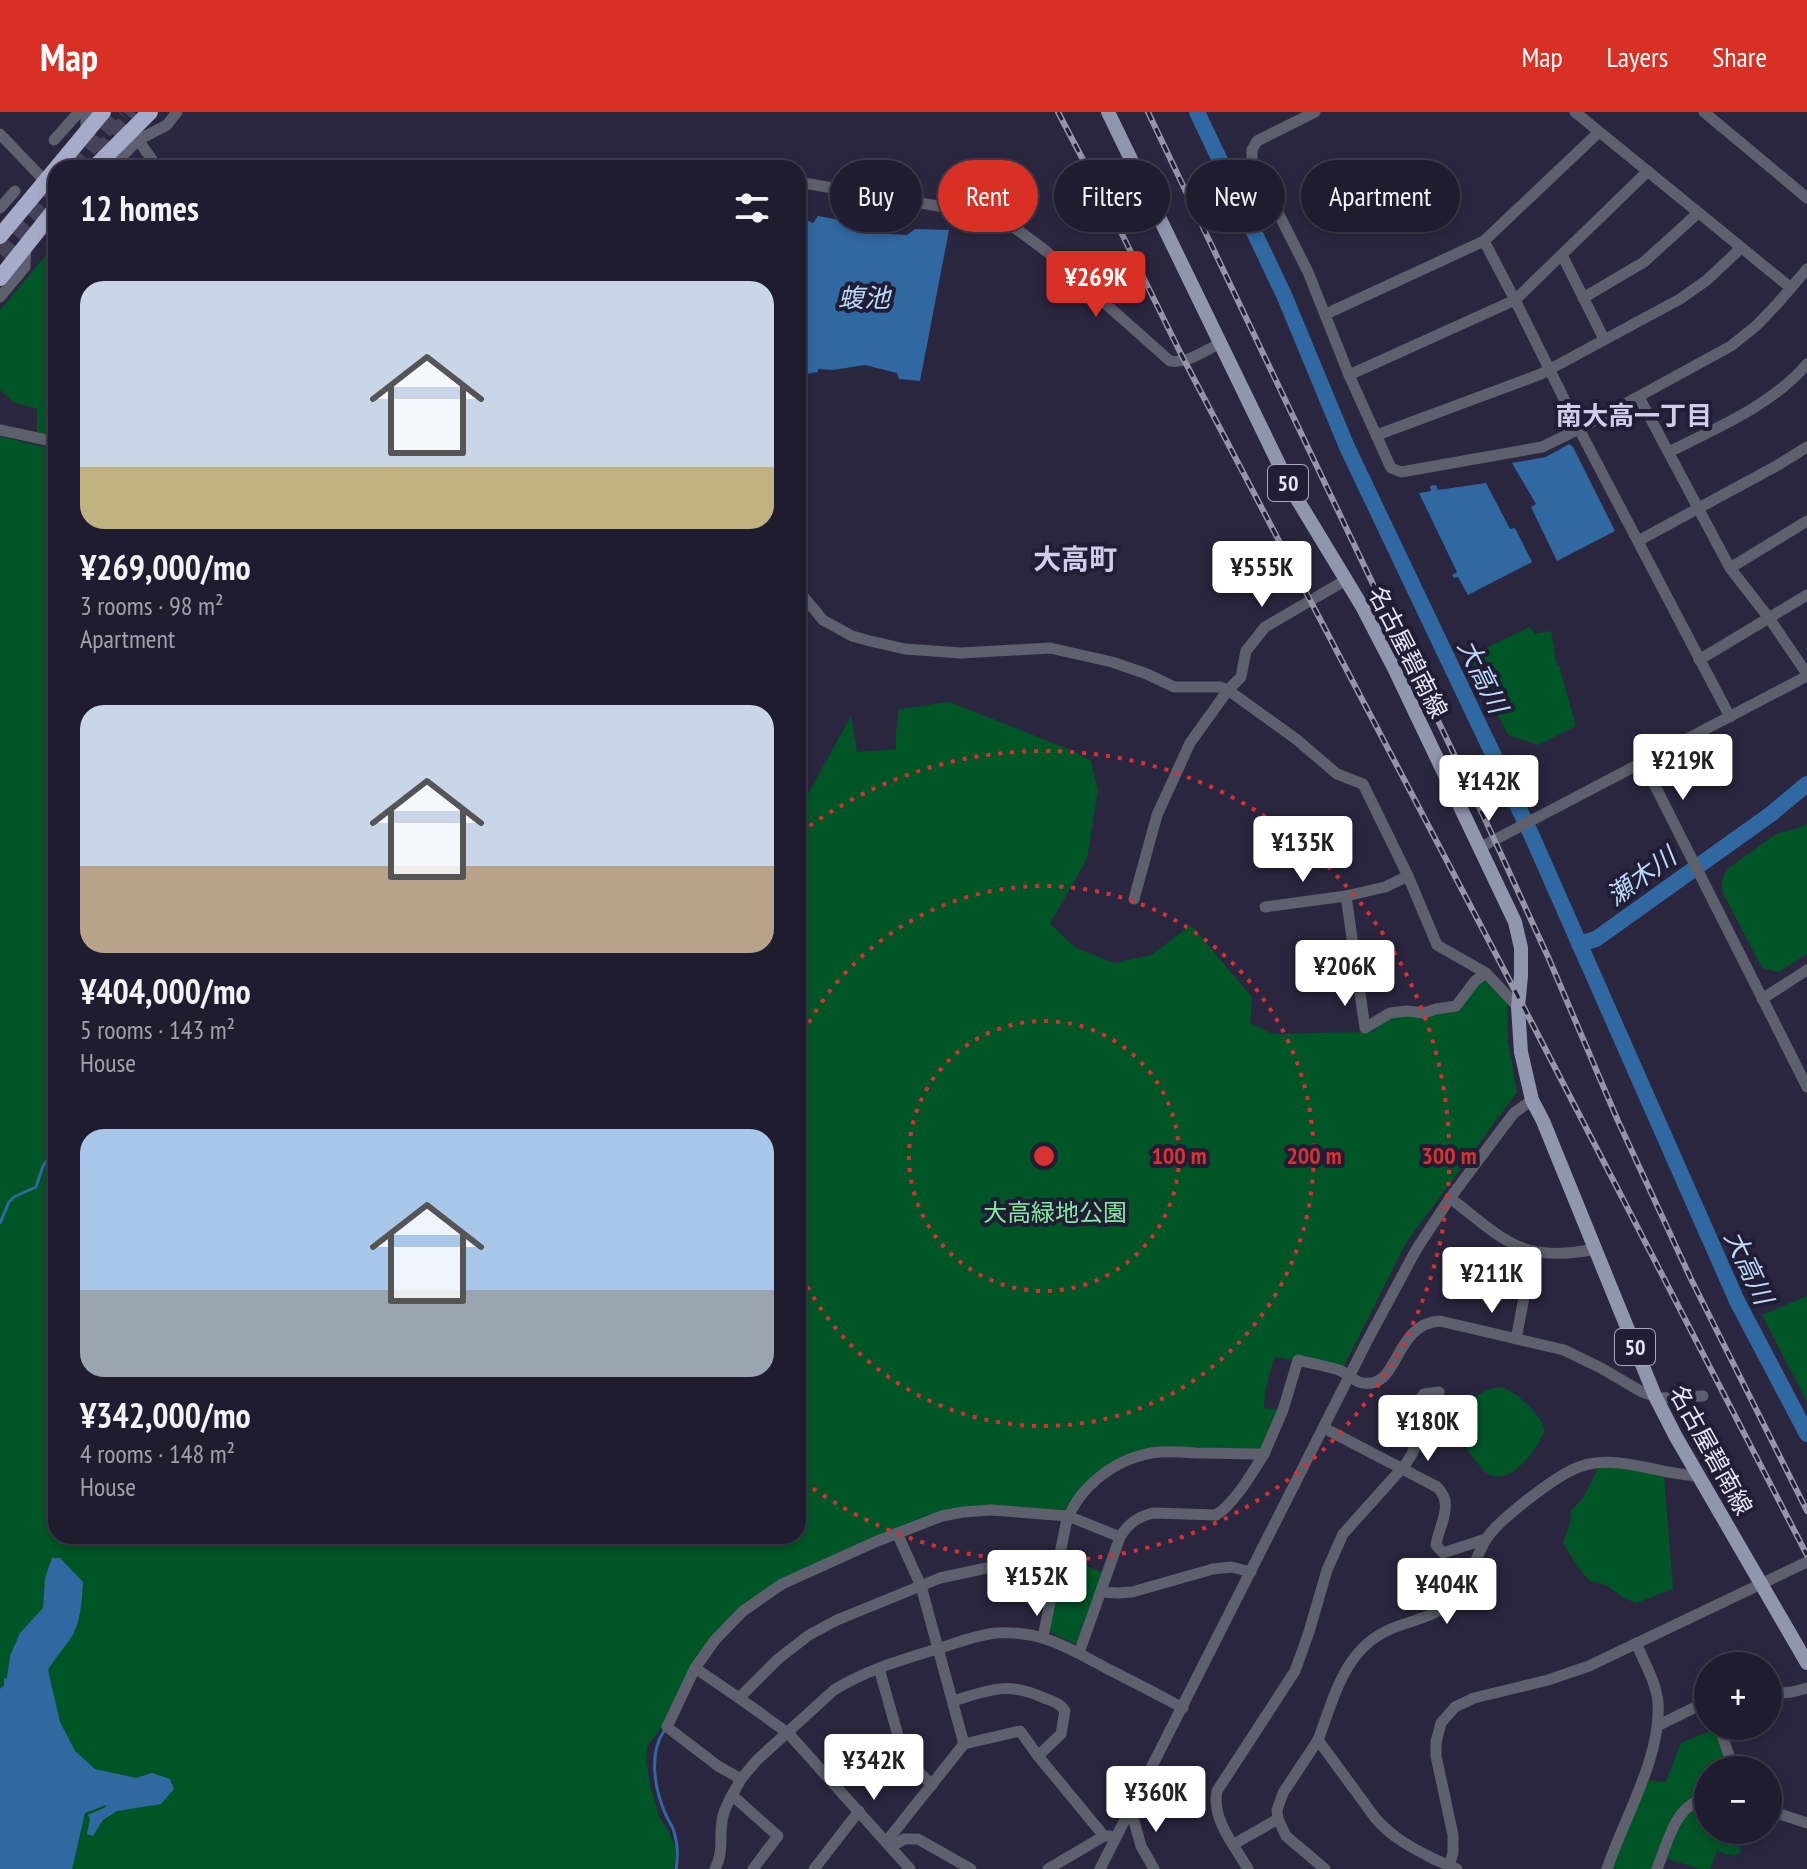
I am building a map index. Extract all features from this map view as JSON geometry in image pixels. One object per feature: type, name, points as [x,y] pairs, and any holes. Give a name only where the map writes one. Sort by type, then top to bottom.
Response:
[{"type":"highway","points":[[68,160],[103,112]]},
{"type":"highway","points":[[102,160],[152,113]]},
{"type":"highway","points":[[0,236],[48,189]]},
{"type":"highway","points":[[0,278],[48,218]]},
{"type":"main road","name":"名古屋碧南線","points":[[1108,112],[1291,489],[1363,608],[1394,668],[1515,922],[1521,948],[1518,1007],[1521,1052],[1532,1100],[1655,1396],[1807,1663]]},
{"type":"street","points":[[54,140],[79,112]]},
{"type":"street","points":[[86,131],[88,112]]},
{"type":"street","points":[[119,160],[138,140],[167,125],[177,112]]},
{"type":"street","points":[[1575,112],[1741,248],[1807,290]]},
{"type":"street","points":[[1704,112],[1807,198]]},
{"type":"street","points":[[1310,113],[1257,141],[1252,150],[1252,161],[1308,272],[1349,375],[1391,468],[1401,472],[1542,447],[1579,429],[1731,346],[1756,326],[1807,269]]},
{"type":"street","points":[[1326,314],[1484,241],[1599,132]]},
{"type":"street","points":[[0,134],[48,183]]},
{"type":"street","points":[[138,140],[152,160]]},
{"type":"street","points":[[1349,375],[1515,300],[1648,171]]},
{"type":"street","points":[[806,183],[993,218],[1015,228],[1046,251],[1167,359],[1181,361],[1221,343]]},
{"type":"street","points":[[0,208],[15,191]]},
{"type":"street","points":[[1583,298],[1644,262],[1698,213]]},
{"type":"street","points":[[1484,241],[1730,717]]},
{"type":"street","points":[[0,297],[25,267],[26,244]]},
{"type":"street","points":[[1377,435],[1541,374],[1680,299],[1707,280],[1741,248]]},
{"type":"street","points":[[1562,255],[1604,339]]},
{"type":"street","points":[[1669,452],[1774,395],[1807,364]]},
{"type":"street","points":[[1479,848],[1807,675],[1769,618],[1730,568],[1639,397]]},
{"type":"street","points":[[0,430],[48,440]]},
{"type":"street","points":[[1638,541],[1807,447]]},
{"type":"street","points":[[1730,568],[1807,521]]},
{"type":"street","points":[[1134,899],[1163,800],[1190,743],[1241,677],[1246,651],[1265,627],[1346,580]]},
{"type":"street","points":[[1699,660],[1807,595]]},
{"type":"street","points":[[806,600],[823,620],[852,636],[905,649],[961,653],[1050,648],[1112,662],[1174,687],[1220,687],[1228,690],[1296,739],[1337,774],[1363,784],[1408,876],[1437,945],[1486,973],[1518,1007]]},
{"type":"street","points":[[1643,762],[1807,1087]]},
{"type":"street","points":[[1265,907],[1346,896],[1385,887],[1408,876]]},
{"type":"street","points":[[1346,896],[1365,1028],[1390,1013],[1424,1013],[1456,1006],[1475,981],[1486,973]]},
{"type":"street","points":[[1762,999],[1807,970]]},
{"type":"street","points":[[1100,1869],[1110,1836],[1131,1810],[1349,1376],[1416,1250],[1450,1198],[1514,1113],[1532,1100]]},
{"type":"street","points":[[1450,1198],[1509,1241],[1533,1251],[1575,1253],[1595,1249]]},
{"type":"street","points":[[1516,1339],[1533,1251]]},
{"type":"street","points":[[1079,1653],[1120,1537],[1131,1523],[1153,1513],[1216,1515],[1222,1512],[1241,1490],[1264,1454],[1283,1410],[1298,1360],[1370,1383],[1386,1376],[1417,1327],[1430,1321],[1440,1321],[1551,1346],[1578,1356],[1642,1392],[1655,1396],[1703,1396]]},
{"type":"street","points":[[1248,1869],[1217,1814],[1217,1791],[1295,1671],[1327,1570],[1343,1534],[1413,1453],[1418,1401],[1424,1394],[1439,1392]]},
{"type":"street","points":[[1324,1428],[1442,1492],[1447,1501],[1436,1540],[1438,1549],[1443,1553],[1486,1539]]},
{"type":"street","points":[[1043,1637],[1068,1516],[1094,1482],[1136,1457],[1159,1452],[1264,1454]]},
{"type":"street","points":[[1325,1869],[1283,1831],[1278,1819],[1278,1804],[1318,1740],[1341,1680],[1359,1650],[1381,1634],[1432,1615],[1460,1595],[1493,1529],[1578,1467],[1616,1462],[1684,1476],[1699,1476]]},
{"type":"street","points":[[741,1779],[718,1766],[667,1727],[695,1668],[722,1632],[743,1611],[769,1593],[808,1571],[897,1533],[942,1516],[963,1512],[991,1510],[1068,1516],[1120,1537]]},
{"type":"street","points":[[897,1533],[921,1586],[964,1744]]},
{"type":"street","points":[[1448,1869],[1453,1853],[1453,1835],[1436,1756],[1438,1732],[1445,1717],[1462,1703],[1569,1674],[1807,1562]]},
{"type":"street","points":[[739,1698],[778,1659],[809,1635],[837,1620],[940,1578],[996,1566],[1016,1566],[1055,1574]]},
{"type":"street","points":[[1101,1592],[1132,1592],[1223,1567],[1251,1572]]},
{"type":"street","points":[[715,1869],[721,1859],[723,1815],[741,1779],[757,1760],[834,1690],[859,1675],[879,1668],[976,1636],[1026,1633],[1079,1653],[1183,1708]]},
{"type":"street","points":[[1607,1869],[1649,1762],[1657,1726],[1658,1701],[1636,1643]]},
{"type":"street","points":[[695,1668],[788,1733],[910,1869]]},
{"type":"street","points":[[879,1668],[902,1750],[909,1762],[932,1785]]},
{"type":"street","points":[[953,1701],[989,1690],[1014,1687],[1062,1706],[1065,1711],[1061,1734],[1038,1756]]},
{"type":"street","points":[[1782,1693],[1807,1688]]},
{"type":"street","points":[[1657,1726],[1694,1708]]},
{"type":"street","points":[[888,1844],[964,1744],[1020,1731],[1038,1756],[1110,1836]]},
{"type":"street","points":[[1318,1740],[1386,1831],[1403,1843],[1457,1869]]},
{"type":"street","points":[[733,1796],[778,1836],[753,1869]]},
{"type":"street","points":[[1657,1869],[1674,1824],[1694,1802]]},
{"type":"street","points":[[1131,1810],[1141,1846],[1154,1869]]},
{"type":"street","points":[[819,1867],[859,1811]]},
{"type":"street","points":[[1782,1815],[1807,1823]]},
{"type":"street","points":[[1234,1844],[1278,1819]]},
{"type":"street","points":[[1048,1869],[1110,1836]]},
{"type":"street","points":[[888,1844],[918,1839],[971,1869]]},
{"type":"green space","points":[[48,253],[48,436],[37,434],[37,409],[13,402],[0,390],[0,310]]},
{"type":"green space","name":"大高緑地公園","points":[[0,436],[48,447],[48,1544],[806,1544],[806,798],[851,716],[857,752],[896,749],[899,709],[950,702],[1091,761],[1098,790],[1087,859],[1050,924],[1076,948],[1114,963],[1151,955],[1191,925],[1252,997],[1250,1023],[1272,1034],[1373,1032],[1388,1017],[1458,1009],[1485,977],[1507,999],[1508,1041],[1517,1092],[1406,1243],[1343,1368],[1274,1357],[1264,1408],[1280,1410],[1264,1449],[1126,1457],[1063,1513],[963,1509],[845,1551],[720,1629],[648,1745],[646,1758],[650,1785],[660,1818],[676,1848],[674,1869],[0,1869]]},
{"type":"green space","points":[[1530,627],[1535,634],[1551,631],[1557,665],[1576,726],[1538,745],[1508,735],[1469,656]]},
{"type":"green space","points":[[1807,823],[1807,954],[1779,972],[1762,968],[1723,893],[1723,879],[1730,867],[1776,834]]},
{"type":"green space","points":[[1807,1296],[1807,1402],[1762,1315]]},
{"type":"green space","points":[[1500,1387],[1526,1403],[1538,1416],[1544,1430],[1527,1459],[1507,1474],[1493,1476],[1483,1470],[1466,1448],[1459,1433],[1459,1424],[1464,1408],[1476,1396]]},
{"type":"green space","points":[[1599,1466],[1664,1476],[1673,1589],[1636,1603],[1624,1598],[1606,1585],[1590,1581],[1563,1543],[1571,1520],[1570,1512],[1583,1498]]},
{"type":"green space","points":[[1062,1557],[1104,1573],[1079,1642],[1075,1644],[1049,1629]]},
{"type":"green space","points":[[1694,1738],[1694,1740],[1721,1740],[1726,1756],[1694,1756],[1694,1798],[1654,1869],[1609,1869],[1645,1780],[1666,1782],[1681,1743]]},
{"type":"green space","points":[[1694,1809],[1694,1844],[1736,1844],[1741,1852],[1734,1856],[1717,1851],[1710,1869],[1665,1858],[1685,1814]]},
{"type":"water","name":"蝮池","points":[[818,216],[830,218],[830,232],[907,235],[922,232],[922,229],[949,232],[920,381],[899,379],[897,373],[865,365],[818,369],[818,372],[806,374],[806,220],[813,223]]},
{"type":"water","points":[[1569,444],[1615,531],[1557,561],[1531,507],[1536,504],[1512,463],[1546,457]]},
{"type":"water","points":[[1486,483],[1510,529],[1515,528],[1532,562],[1468,595],[1458,577],[1452,575],[1457,572],[1419,493],[1431,491],[1430,486],[1436,485],[1438,490]]},
{"type":"water","points":[[52,1558],[60,1558],[83,1582],[77,1625],[48,1670],[60,1722],[75,1751],[95,1769],[136,1778],[152,1773],[170,1779],[174,1789],[161,1804],[117,1811],[103,1820],[93,1836],[87,1834],[88,1815],[106,1805],[85,1813],[72,1869],[0,1869],[0,1689],[4,1678],[7,1678],[10,1656],[20,1633],[43,1608],[45,1578]]},
{"type":"waterway","name":"大高川","points":[[1197,112],[1284,295],[1347,447],[1531,834],[1737,1301],[1807,1434]]},
{"type":"waterway","name":"瀬木川","points":[[1579,944],[1596,939],[1771,814],[1807,784]]},
{"type":"waterway","points":[[0,1223],[9,1202],[36,1187],[48,1159]]},
{"type":"waterway","points":[[664,1731],[656,1750],[655,1773],[662,1805],[675,1837],[676,1869]]},
{"type":"tunnel","points":[[80,160],[120,112]]},
{"type":"tunnel","points":[[99,154],[134,112]]},
{"type":"tunnel","points":[[0,254],[48,197]]},
{"type":"railway","points":[[1058,112],[1807,1555]]},
{"type":"railway","points":[[1148,112],[1483,815],[1691,1279],[1807,1511]]},
{"type":"district","name":"南大高一丁目","points":[[1634,415]]},
{"type":"district","name":"大高町","points":[[1075,558]]}]
